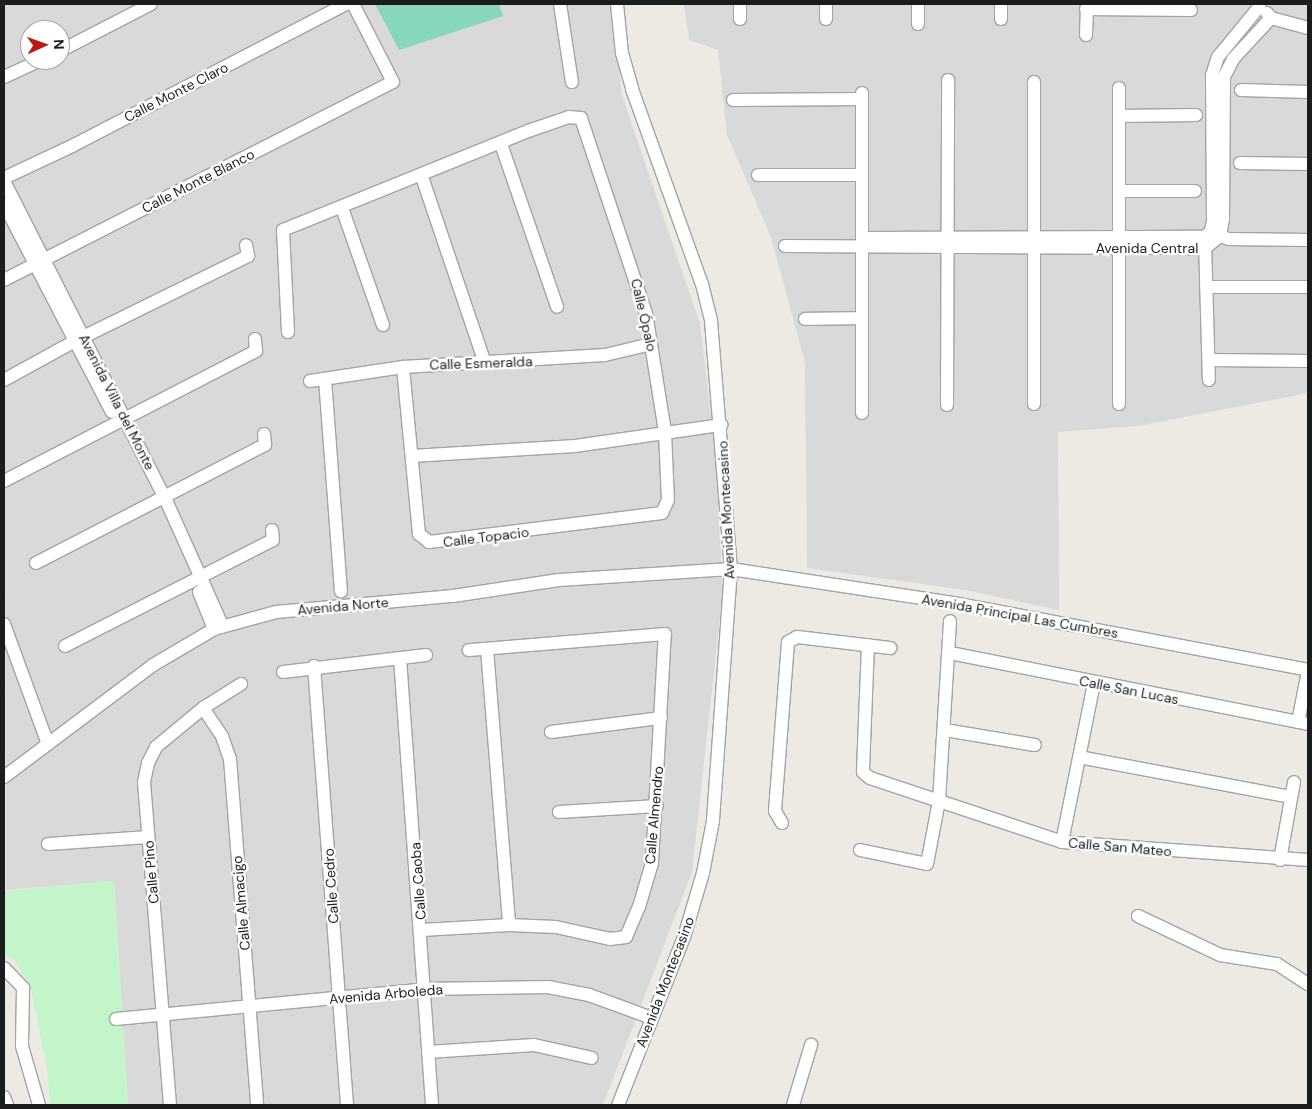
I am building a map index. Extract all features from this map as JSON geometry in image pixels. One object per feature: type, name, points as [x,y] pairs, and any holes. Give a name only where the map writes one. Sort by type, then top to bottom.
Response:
[{"type":"street","points":[[70,46],[151,4]]},
{"type":"street","name":"Calle Monte Claro","points":[[4,180],[74,146],[346,4]]},
{"type":"street","name":"Calle Monte Blanco","points":[[4,280],[393,82],[353,4]]},
{"type":"street","points":[[560,4],[572,82]]},
{"type":"street","name":"Avenida Montecasino","points":[[617,4],[622,54],[632,89],[708,305],[721,426],[731,569],[713,822],[703,873],[684,938],[618,1105]]},
{"type":"street","points":[[740,4],[740,19]]},
{"type":"street","points":[[826,4],[826,19]]},
{"type":"street","points":[[918,4],[918,24]]},
{"type":"street","points":[[1001,4],[1001,19]]},
{"type":"street","points":[[1257,5],[1271,18],[1308,28]]},
{"type":"street","name":"Avenida Central","points":[[784,246],[863,242],[1120,243],[1210,238],[1217,147],[1217,122],[1212,75],[1218,57],[1257,5]]},
{"type":"street","points":[[1086,35],[1087,6],[1191,10]]},
{"type":"street","name":"Avenida Central","points":[[1217,122],[1224,77],[1233,59],[1271,18]]},
{"type":"street","points":[[4,78],[20,70]]},
{"type":"street","points":[[947,406],[948,80]]},
{"type":"street","points":[[1034,82],[1034,404]]},
{"type":"street","points":[[1119,88],[1119,404]]},
{"type":"street","points":[[1241,90],[1308,92]]},
{"type":"street","points":[[733,100],[862,96],[862,413]]},
{"type":"street","points":[[1119,116],[1196,115]]},
{"type":"street","name":"Calle Ópalo","points":[[500,144],[569,117],[581,118],[584,123],[639,287],[651,344],[664,432],[668,500],[662,512]]},
{"type":"street","points":[[288,332],[283,230],[422,177],[500,144],[557,307]]},
{"type":"street","points":[[1240,162],[1308,164]]},
{"type":"street","points":[[758,174],[862,175]]},
{"type":"street","points":[[422,177],[485,363]]},
{"type":"street","name":"Avenida Villa del Monte","points":[[4,180],[39,261],[162,500],[219,628]]},
{"type":"street","points":[[1120,191],[1195,191]]},
{"type":"street","name":"Avenida Villa del Monte","points":[[4,204],[39,261]]},
{"type":"street","points":[[342,208],[383,325]]},
{"type":"street","points":[[1209,380],[1210,360],[1206,287],[1210,238],[1308,240]]},
{"type":"street","points":[[4,380],[79,339],[248,256],[246,245]]},
{"type":"street","points":[[1206,287],[1308,287]]},
{"type":"street","points":[[805,319],[862,318]]},
{"type":"street","points":[[4,481],[256,351],[255,340]]},
{"type":"street","name":"Calle Esmeralda","points":[[310,381],[403,367],[605,355],[651,344]]},
{"type":"street","points":[[1210,360],[1308,361]]},
{"type":"street","name":"Calle Topacio","points":[[403,367],[419,534],[432,543],[662,512]]},
{"type":"street","points":[[325,379],[341,591]]},
{"type":"street","points":[[412,456],[574,446],[664,432],[721,426]]},
{"type":"street","points":[[36,564],[265,446],[264,434]]},
{"type":"street","points":[[65,646],[273,540],[272,530]]},
{"type":"street","name":"Avenida Norte","points":[[4,777],[153,665],[219,628],[258,615],[301,609],[454,596],[560,580],[731,569]]},
{"type":"street","name":"Avenida Principal Las Cumbres","points":[[731,569],[954,603],[1308,670]]},
{"type":"street","points":[[860,850],[927,864],[939,801],[950,653],[950,621]]},
{"type":"street","points":[[4,624],[48,744]]},
{"type":"street","name":"Calle Almendro","points":[[422,930],[509,925],[556,927],[610,939],[626,937],[639,907],[652,863],[657,806],[665,634],[487,649]]},
{"type":"street","points":[[782,823],[776,811],[788,642],[797,637],[890,648]]},
{"type":"street","name":"Calle San Mateo","points":[[868,645],[863,772],[870,778],[1062,842],[1280,860],[1308,860]]},
{"type":"street","points":[[468,650],[487,649],[509,925]]},
{"type":"street","name":"Calle San Lucas","points":[[950,653],[1094,684],[1303,723]]},
{"type":"street","points":[[283,672],[314,666],[426,655]]},
{"type":"street","name":"Calle Caoba","points":[[400,658],[422,930],[432,1105]]},
{"type":"street","name":"Calle Cedro","points":[[314,666],[347,1105]]},
{"type":"street","points":[[1303,723],[1308,670]]},
{"type":"street","name":"Calle Pino","points":[[170,1105],[144,782],[148,762],[156,747],[202,708],[241,684]]},
{"type":"street","points":[[1062,842],[1094,684]]},
{"type":"street","name":"Calle Almacigo","points":[[202,708],[222,736],[230,759],[257,1105]]},
{"type":"street","points":[[552,732],[661,718]]},
{"type":"street","points":[[945,730],[1034,745]]},
{"type":"street","points":[[1079,757],[1290,797]]},
{"type":"street","points":[[1280,860],[1294,782]]},
{"type":"street","points":[[559,812],[657,806]]},
{"type":"street","points":[[48,844],[148,837]]},
{"type":"street","points":[[1138,916],[1220,955],[1277,964],[1308,984]]},
{"type":"street","points":[[4,968],[23,988],[22,1046],[39,1105]]},
{"type":"street","name":"Avenida Arboleda","points":[[116,1019],[426,989],[548,987],[589,995],[652,1018]]},
{"type":"street","points":[[428,1052],[534,1045],[592,1058]]},
{"type":"street","points":[[793,1105],[811,1045]]},
{"type":"street","points":[[4,1097],[7,1105]]},
{"type":"shaded area","points":[[4,4],[612,4],[622,95],[700,324],[715,448],[723,590],[692,872],[603,1105],[128,1105],[114,881],[6,890]]},
{"type":"shaded area","points":[[684,4],[1308,4],[1308,393],[1138,426],[1058,432],[1059,610],[965,590],[807,568],[805,363],[771,237],[727,135],[718,50],[689,40]]},
{"type":"green space","points":[[375,4],[499,4],[503,16],[399,50]]},
{"type":"green space","points":[[114,881],[128,1105],[50,1105],[47,1069],[31,988],[15,961],[4,954],[4,891]]}]
